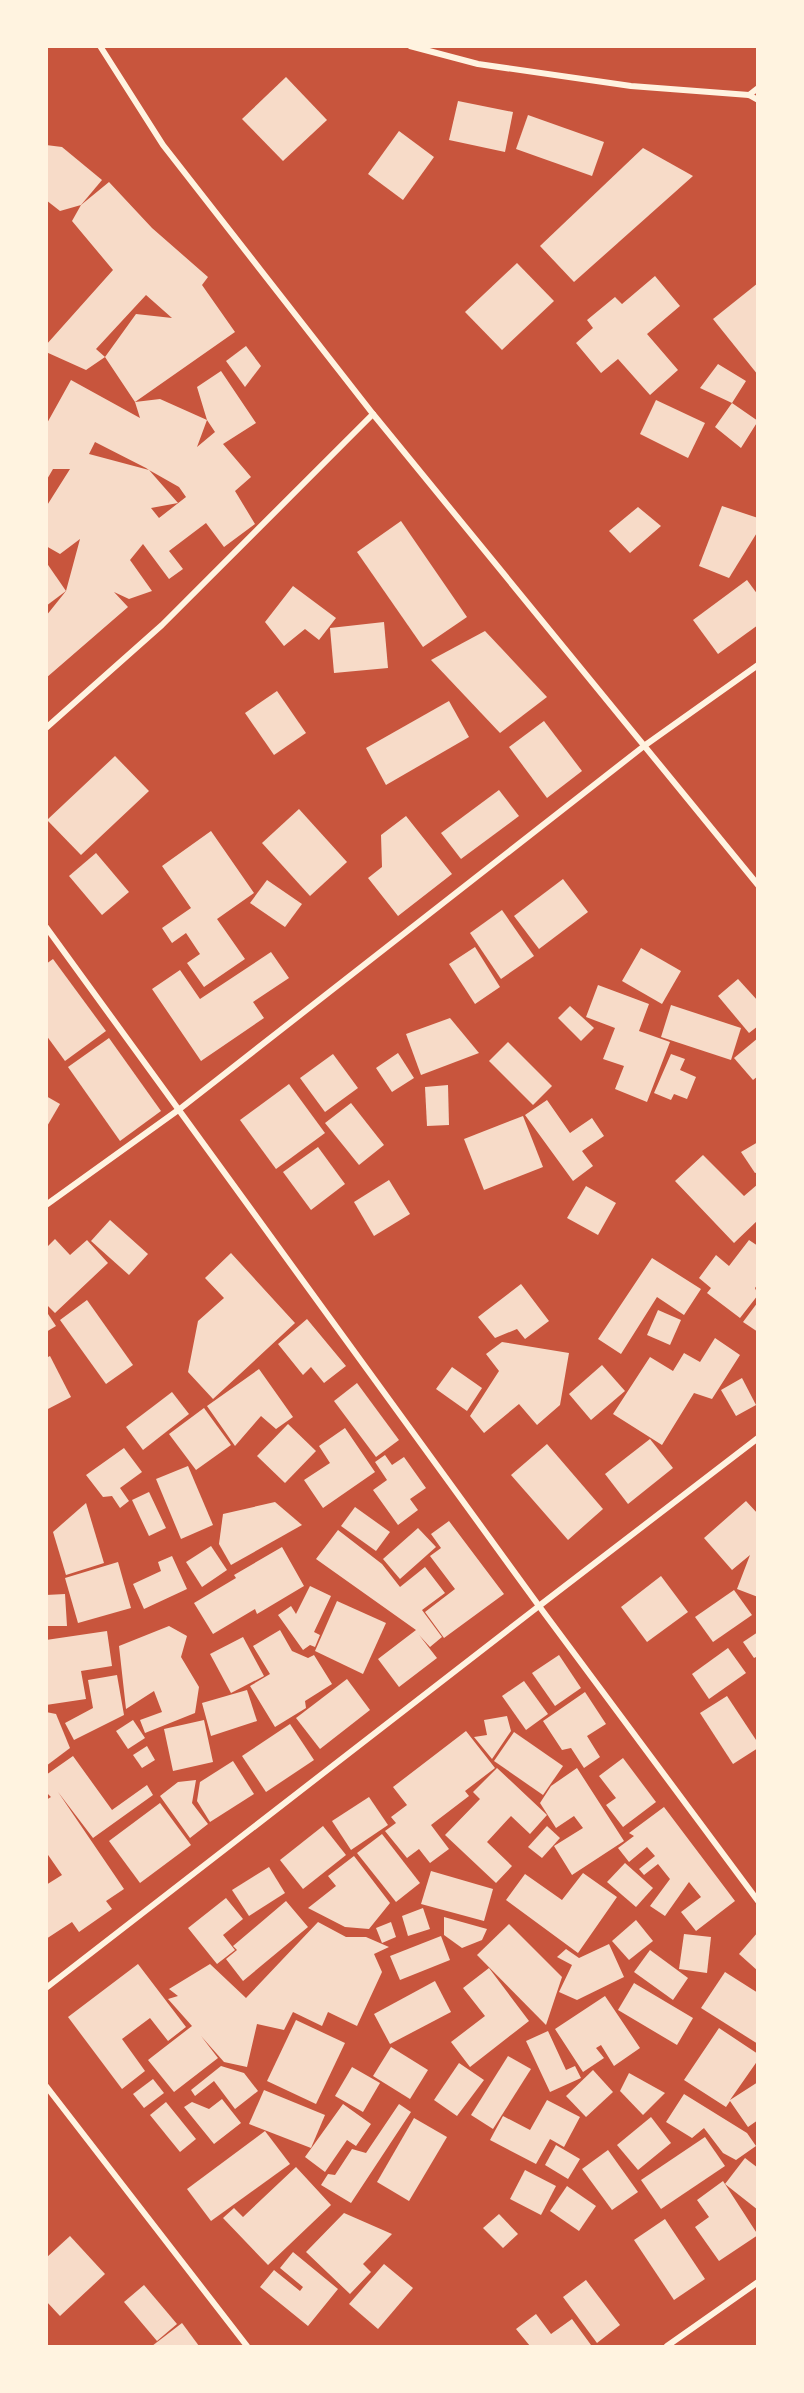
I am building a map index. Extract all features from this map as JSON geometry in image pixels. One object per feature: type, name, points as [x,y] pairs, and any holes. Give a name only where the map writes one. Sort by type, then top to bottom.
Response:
[{"type":"street","points":[[100,46],[164,145],[373,414],[758,885]]},
{"type":"street","points":[[410,46],[478,64],[631,86],[749,95],[758,100]]},
{"type":"street","points":[[749,95],[758,88]]},
{"type":"street","points":[[46,728],[162,626],[373,414]]},
{"type":"street","points":[[46,1205],[180,1108],[644,746],[758,665]]},
{"type":"street","points":[[46,927],[180,1108],[539,1606],[758,1901]]},
{"type":"street","points":[[46,1988],[758,1438]]},
{"type":"street","points":[[46,2086],[247,2346]]},
{"type":"street","points":[[667,2346],[758,2282]]},
{"type":"building","points":[[286,77],[327,120],[283,161],[242,119]]},
{"type":"building","points":[[458,101],[513,112],[505,152],[449,140]]},
{"type":"building","points":[[528,115],[604,142],[592,176],[516,149]]},
{"type":"building","points":[[399,131],[434,157],[403,200],[368,174]]},
{"type":"building","points":[[46,145],[62,147],[102,180],[81,205],[60,211],[46,200]]},
{"type":"building","points":[[643,148],[693,176],[574,282],[540,246]]},
{"type":"building","points":[[109,182],[152,228],[208,277],[202,285],[235,332],[135,402],[105,357],[86,370],[46,352],[46,345],[113,270],[72,221],[81,205]],"holes":[[[146,295],[172,318],[136,314],[105,357],[96,349]]]},
{"type":"building","points":[[517,263],[554,301],[502,350],[465,312]]},
{"type":"building","points":[[655,276],[680,306],[647,334],[678,370],[650,395],[618,359],[601,373],[576,343],[593,328],[587,320],[615,297],[622,304]]},
{"type":"building","points":[[758,283],[758,375],[713,319]]},
{"type":"building","points":[[246,346],[261,366],[245,387],[226,361]]},
{"type":"building","points":[[718,364],[746,381],[732,403],[700,388]]},
{"type":"building","points":[[221,371],[256,423],[223,444],[251,477],[235,491],[255,524],[224,547],[206,523],[169,551],[183,569],[169,579],[143,544],[130,560],[152,591],[129,599],[114,592],[128,607],[46,678],[46,616],[66,591],[80,539],[60,554],[46,546],[46,507],[70,469],[53,469],[46,481],[46,425],[71,380],[140,418],[135,402],[160,399],[207,420],[197,387]],"holes":[[[207,420],[215,432],[197,447]],[[95,442],[149,470],[89,454]],[[149,470],[179,487],[186,497],[159,518],[151,508],[178,503]]]},
{"type":"building","points":[[656,400],[705,423],[688,458],[640,434]]},
{"type":"building","points":[[732,403],[758,421],[741,448],[715,427]]},
{"type":"building","points":[[722,506],[758,518],[758,531],[729,578],[699,566]]},
{"type":"building","points":[[638,507],[661,526],[630,553],[609,531]]},
{"type":"building","points":[[401,521],[467,617],[423,647],[357,552]]},
{"type":"building","points":[[46,562],[66,591],[46,606]]},
{"type":"building","points":[[747,580],[758,595],[758,625],[718,654],[693,620]]},
{"type":"building","points":[[293,586],[336,618],[319,640],[305,629],[284,646],[265,622]]},
{"type":"building","points":[[384,622],[388,668],[334,673],[330,628]]},
{"type":"building","points":[[485,631],[547,697],[500,733],[431,660]]},
{"type":"building","points":[[277,691],[306,733],[274,755],[245,713]]},
{"type":"building","points":[[449,701],[469,737],[386,785],[366,748]]},
{"type":"building","points":[[544,721],[582,771],[547,798],[509,747]]},
{"type":"building","points":[[115,756],[149,791],[81,855],[47,820]]},
{"type":"building","points":[[499,790],[519,816],[461,859],[441,833]]},
{"type":"building","points":[[299,809],[347,862],[310,896],[262,843]]},
{"type":"building","points":[[406,816],[452,874],[398,916],[368,878],[382,867],[381,835]]},
{"type":"building","points":[[211,831],[254,893],[217,919],[245,959],[204,987],[187,963],[200,954],[186,933],[172,943],[162,928],[191,908],[162,866]]},
{"type":"building","points":[[96,853],[129,892],[102,915],[69,876]]},
{"type":"building","points":[[563,879],[588,912],[539,949],[514,916]]},
{"type":"building","points":[[267,880],[302,904],[285,927],[250,903]]},
{"type":"building","points":[[502,910],[534,956],[501,979],[470,933]]},
{"type":"building","points":[[475,947],[500,987],[475,1004],[449,964]]},
{"type":"building","points":[[641,948],[681,971],[662,1004],[622,981]]},
{"type":"building","points":[[271,952],[289,978],[253,1002],[264,1018],[201,1061],[152,989],[180,970],[200,999]]},
{"type":"building","points":[[53,959],[106,1031],[65,1061],[46,1035],[46,964]]},
{"type":"building","points":[[738,979],[758,1001],[758,1026],[749,1033],[718,996]]},
{"type":"building","points":[[598,985],[649,1004],[639,1031],[670,1042],[647,1102],[615,1089],[624,1066],[603,1059],[615,1028],[586,1017]]},
{"type":"building","points":[[671,1005],[741,1028],[731,1060],[661,1037]]},
{"type":"building","points":[[570,1006],[594,1028],[581,1041],[558,1018]]},
{"type":"building","points":[[450,1018],[479,1053],[421,1075],[406,1034]]},
{"type":"building","points":[[109,1038],[161,1111],[120,1141],[68,1067]]},
{"type":"building","points":[[758,1038],[758,1076],[753,1080],[734,1058]]},
{"type":"building","points":[[508,1042],[552,1086],[533,1105],[489,1061]]},
{"type":"building","points":[[398,1053],[414,1078],[392,1092],[376,1068]]},
{"type":"building","points":[[333,1054],[358,1088],[325,1112],[300,1078]]},
{"type":"building","points":[[671,1054],[685,1059],[680,1070],[696,1077],[687,1099],[674,1094],[671,1100],[654,1093]]},
{"type":"building","points":[[289,1084],[325,1133],[276,1169],[240,1120]]},
{"type":"building","points":[[448,1085],[449,1125],[427,1126],[425,1087]]},
{"type":"building","points":[[46,1096],[60,1104],[46,1128]]},
{"type":"building","points":[[547,1100],[570,1133],[592,1118],[604,1136],[582,1151],[593,1166],[573,1181],[525,1115]]},
{"type":"building","points":[[351,1103],[384,1145],[359,1165],[325,1123]]},
{"type":"building","points":[[523,1116],[543,1167],[484,1190],[464,1139]]},
{"type":"building","points":[[758,1142],[758,1172],[755,1173],[741,1152]]},
{"type":"building","points":[[318,1147],[345,1184],[311,1210],[283,1172]]},
{"type":"building","points":[[703,1155],[744,1196],[758,1184],[758,1220],[734,1243],[675,1181]]},
{"type":"building","points":[[389,1180],[410,1214],[374,1236],[354,1202]]},
{"type":"building","points":[[586,1186],[616,1203],[598,1235],[567,1218]]},
{"type":"building","points":[[110,1220],[148,1254],[129,1275],[91,1241]]},
{"type":"building","points":[[55,1239],[70,1255],[87,1240],[108,1263],[55,1313],[46,1304],[46,1248]]},
{"type":"building","points":[[749,1240],[758,1246],[758,1284],[755,1288],[758,1295],[740,1318],[707,1293],[711,1288],[699,1278],[716,1255],[729,1266]]},
{"type":"building","points":[[231,1253],[295,1323],[213,1399],[188,1372],[198,1321],[224,1298],[205,1278]]},
{"type":"building","points":[[652,1258],[701,1289],[684,1315],[657,1297],[621,1354],[598,1339]]},
{"type":"building","points":[[521,1284],[549,1321],[525,1339],[517,1329],[495,1338],[478,1317]]},
{"type":"building","points":[[87,1300],[133,1365],[106,1384],[60,1320]]},
{"type":"building","points":[[758,1302],[758,1332],[743,1322]]},
{"type":"building","points":[[658,1310],[681,1320],[670,1345],[647,1335]]},
{"type":"building","points":[[46,1311],[56,1326],[46,1332]]},
{"type":"building","points":[[307,1319],[346,1366],[324,1383],[311,1367],[303,1375],[278,1344]]},
{"type":"building","points":[[715,1338],[740,1355],[712,1399],[694,1393],[662,1445],[613,1414],[650,1357],[673,1371],[684,1353],[700,1362]]},
{"type":"building","points":[[502,1342],[569,1353],[560,1405],[537,1425],[519,1404],[484,1433],[470,1416],[499,1371],[486,1354]]},
{"type":"building","points":[[50,1356],[71,1397],[46,1410],[46,1358]]},
{"type":"building","points":[[602,1365],[625,1391],[591,1420],[569,1394]]},
{"type":"building","points":[[452,1367],[482,1388],[467,1411],[436,1389]]},
{"type":"building","points":[[259,1369],[293,1417],[276,1429],[261,1416],[235,1446],[207,1406]]},
{"type":"building","points":[[742,1378],[756,1405],[736,1416],[721,1390]]},
{"type":"building","points":[[357,1383],[399,1440],[376,1457],[334,1401]]},
{"type":"building","points":[[172,1392],[189,1414],[143,1450],[126,1427]]},
{"type":"building","points":[[204,1408],[231,1445],[196,1470],[169,1434]]},
{"type":"building","points":[[288,1424],[316,1451],[285,1483],[257,1456]]},
{"type":"building","points":[[345,1428],[375,1472],[323,1508],[304,1480],[330,1463],[319,1446]]},
{"type":"building","points":[[650,1439],[673,1468],[628,1504],[605,1474]]},
{"type":"building","points":[[547,1444],[603,1509],[568,1540],[511,1475]]},
{"type":"building","points":[[124,1448],[142,1472],[120,1488],[129,1501],[120,1508],[112,1496],[103,1497],[86,1475]]},
{"type":"building","points":[[385,1455],[392,1465],[404,1457],[426,1488],[410,1499],[418,1510],[398,1525],[373,1490],[387,1480],[375,1462]]},
{"type":"building","points":[[188,1466],[213,1525],[181,1539],[156,1479]]},
{"type":"building","points":[[149,1492],[166,1528],[149,1536],[132,1500]]},
{"type":"building","points":[[746,1501],[758,1514],[758,1597],[737,1589],[750,1555],[732,1570],[704,1538]]},
{"type":"building","points":[[275,1502],[302,1525],[231,1565],[219,1544],[223,1514]]},
{"type":"building","points":[[86,1503],[104,1563],[66,1575],[53,1532]]},
{"type":"building","points":[[355,1507],[390,1532],[376,1551],[341,1526]]},
{"type":"building","points":[[449,1521],[504,1594],[444,1638],[425,1612],[455,1589],[430,1556],[441,1548],[431,1534]]},
{"type":"building","points":[[418,1528],[436,1547],[400,1579],[383,1559]]},
{"type":"building","points":[[338,1530],[382,1564],[400,1587],[425,1567],[445,1593],[422,1610],[442,1637],[430,1647],[419,1635],[437,1658],[399,1687],[378,1659],[416,1630],[316,1559]]},
{"type":"building","points":[[211,1546],[227,1570],[202,1587],[186,1562]]},
{"type":"building","points":[[282,1547],[304,1586],[257,1614],[255,1609],[213,1634],[194,1603],[236,1578],[234,1575]]},
{"type":"building","points":[[172,1556],[187,1589],[144,1609],[133,1584],[161,1571],[158,1562]]},
{"type":"building","points":[[118,1562],[131,1608],[78,1623],[65,1578]]},
{"type":"building","points":[[661,1576],[688,1612],[647,1642],[621,1607]]},
{"type":"building","points":[[310,1586],[331,1596],[314,1632],[320,1635],[315,1647],[310,1645],[303,1650],[278,1615],[291,1606],[296,1614]]},
{"type":"building","points":[[734,1590],[752,1615],[713,1642],[695,1617]]},
{"type":"building","points":[[65,1594],[67,1626],[46,1626],[46,1595]]},
{"type":"building","points":[[337,1601],[386,1623],[363,1674],[315,1651]]},
{"type":"building","points":[[169,1626],[187,1636],[181,1657],[199,1687],[195,1713],[145,1733],[140,1720],[162,1712],[154,1691],[126,1709],[119,1646]]},
{"type":"building","points":[[280,1630],[292,1651],[308,1658],[314,1655],[332,1684],[305,1701],[306,1708],[275,1727],[250,1686],[270,1674],[253,1646]]},
{"type":"building","points":[[107,1631],[112,1666],[81,1671],[86,1699],[46,1705],[46,1640]]},
{"type":"building","points":[[758,1632],[758,1656],[754,1658],[743,1642]]},
{"type":"building","points":[[243,1637],[264,1676],[231,1693],[210,1654]]},
{"type":"building","points":[[728,1648],[746,1673],[709,1699],[692,1674]]},
{"type":"building","points":[[559,1655],[581,1688],[555,1706],[532,1673]]},
{"type":"building","points":[[117,1675],[124,1715],[74,1740],[65,1723],[93,1708],[88,1680]]},
{"type":"building","points":[[347,1679],[370,1710],[320,1749],[296,1718]]},
{"type":"building","points":[[524,1681],[548,1714],[526,1730],[502,1696]]},
{"type":"building","points":[[247,1690],[257,1721],[211,1736],[202,1703]]},
{"type":"building","points":[[585,1692],[606,1724],[587,1736],[600,1757],[584,1768],[571,1748],[562,1750],[543,1721]]},
{"type":"building","points":[[727,1696],[758,1743],[758,1748],[733,1764],[700,1713]]},
{"type":"building","points":[[46,1712],[56,1714],[70,1748],[46,1766]]},
{"type":"building","points":[[507,1716],[511,1731],[492,1759],[474,1737],[487,1735],[484,1720]]},
{"type":"building","points":[[133,1720],[145,1738],[128,1749],[116,1731]]},
{"type":"building","points":[[204,1720],[213,1762],[173,1771],[164,1729]]},
{"type":"building","points":[[290,1724],[314,1760],[266,1792],[242,1756]]},
{"type":"building","points":[[466,1731],[495,1768],[465,1791],[469,1796],[431,1825],[449,1849],[430,1863],[419,1849],[407,1858],[385,1831],[396,1823],[391,1817],[407,1805],[393,1787]]},
{"type":"building","points":[[514,1732],[563,1766],[543,1795],[494,1761]]},
{"type":"building","points":[[147,1746],[155,1760],[142,1768],[133,1755]]},
{"type":"building","points":[[73,1756],[112,1810],[147,1785],[153,1795],[93,1838],[58,1792],[124,1889],[106,1901],[112,1909],[79,1932],[72,1922],[46,1939],[46,1885],[62,1875],[46,1852],[46,1800],[51,1797],[46,1792],[46,1775]]},
{"type":"building","points":[[623,1758],[656,1802],[623,1827],[606,1805],[616,1798],[599,1776]]},
{"type":"building","points":[[233,1761],[254,1794],[210,1822],[197,1801],[200,1782]]},
{"type":"building","points":[[497,1768],[547,1815],[530,1834],[511,1816],[487,1842],[512,1866],[496,1883],[445,1835],[480,1799],[473,1792]]},
{"type":"building","points":[[577,1768],[624,1841],[572,1875],[554,1846],[583,1828],[574,1816],[556,1828],[540,1803],[551,1786]]},
{"type":"building","points":[[196,1780],[192,1803],[208,1824],[190,1838],[160,1796],[178,1782]]},
{"type":"building","points":[[369,1797],[388,1825],[351,1850],[332,1821]]},
{"type":"building","points":[[160,1803],[191,1845],[140,1883],[109,1841]]},
{"type":"building","points":[[664,1807],[735,1901],[696,1931],[681,1912],[701,1897],[689,1882],[665,1916],[650,1906],[670,1879],[658,1864],[644,1875],[639,1869],[655,1856],[647,1847],[629,1862],[618,1848],[634,1836],[629,1833]]},
{"type":"building","points":[[323,1826],[346,1855],[303,1889],[280,1860]]},
{"type":"building","points":[[547,1826],[560,1838],[542,1858],[528,1847]]},
{"type":"building","points":[[382,1834],[420,1883],[396,1902],[357,1853]]},
{"type":"building","points":[[354,1856],[390,1903],[369,1929],[345,1927],[308,1908],[336,1886],[328,1876]]},
{"type":"building","points":[[625,1863],[653,1888],[636,1907],[607,1882]]},
{"type":"building","points":[[269,1867],[285,1893],[249,1916],[232,1890]]},
{"type":"building","points":[[431,1871],[493,1889],[484,1921],[421,1904]]},
{"type":"building","points":[[583,1873],[617,1897],[578,1953],[506,1900],[525,1874],[562,1900]]},
{"type":"building","points":[[226,1898],[243,1919],[223,1935],[235,1950],[217,1964],[188,1928]]},
{"type":"building","points":[[286,1901],[308,1927],[243,1981],[226,1959],[237,1950],[233,1946]]},
{"type":"building","points":[[423,1908],[430,1929],[408,1936],[402,1916]]},
{"type":"building","points":[[444,1917],[487,1929],[482,1940],[462,1948],[444,1935]]},
{"type":"building","points":[[636,1920],[653,1941],[629,1960],[612,1941]]},
{"type":"building","points":[[318,1922],[346,1937],[366,1937],[389,1947],[374,1954],[382,1972],[357,2026],[328,2012],[322,2026],[293,2012],[284,2030],[257,2024],[247,2067],[224,2062],[201,2036],[218,2058],[174,2092],[148,2060],[192,2026],[168,1999],[178,1996],[169,1989],[210,1964],[246,1998]]},
{"type":"building","points":[[391,1922],[396,1937],[382,1943],[376,1928]]},
{"type":"building","points":[[509,1924],[562,1977],[546,2025],[477,1955]]},
{"type":"building","points":[[758,1932],[758,1971],[739,1954]]},
{"type":"building","points":[[684,1934],[711,1937],[707,1973],[679,1969]]},
{"type":"building","points":[[441,1936],[450,1960],[400,1980],[390,1956]]},
{"type":"building","points":[[609,1944],[624,1977],[577,2000],[559,1992],[572,1965],[557,1957],[566,1949],[579,1958]]},
{"type":"building","points":[[650,1950],[688,1978],[673,2000],[634,1972]]},
{"type":"building","points":[[138,1964],[186,2027],[168,2041],[150,2018],[122,2039],[145,2071],[122,2089],[68,2017]]},
{"type":"building","points":[[489,1968],[529,2021],[470,2067],[451,2042],[485,2016],[463,1988]]},
{"type":"building","points":[[725,1972],[758,1993],[758,2044],[701,2008]]},
{"type":"building","points":[[435,1981],[451,2012],[390,2044],[374,2014]]},
{"type":"building","points":[[634,1983],[693,2018],[677,2045],[618,2010]]},
{"type":"building","points":[[605,1996],[640,2048],[614,2066],[601,2045],[596,2048],[604,2058],[583,2072],[555,2029]]},
{"type":"building","points":[[296,2020],[345,2043],[316,2104],[267,2081]]},
{"type":"building","points":[[719,2028],[758,2054],[758,2060],[730,2100],[758,2082],[758,2120],[748,2127],[730,2101],[726,2107],[684,2080]]},
{"type":"building","points":[[548,2031],[566,2070],[575,2066],[581,2078],[550,2092],[526,2041]]},
{"type":"building","points":[[391,2047],[428,2070],[410,2099],[373,2076]]},
{"type":"building","points":[[508,2056],[531,2069],[493,2129],[471,2115]]},
{"type":"building","points":[[459,2063],[484,2080],[457,2116],[434,2100]]},
{"type":"building","points":[[221,2066],[244,2073],[258,2091],[235,2109],[214,2081],[195,2096],[191,2090]]},
{"type":"building","points":[[352,2067],[380,2083],[363,2112],[335,2096]]},
{"type":"building","points":[[593,2070],[613,2092],[586,2117],[566,2096]]},
{"type":"building","points":[[629,2073],[665,2093],[643,2115],[620,2091]]},
{"type":"building","points":[[153,2079],[164,2093],[144,2108],[133,2094]]},
{"type":"building","points":[[264,2090],[325,2115],[311,2148],[249,2124]]},
{"type":"building","points":[[684,2094],[747,2133],[756,2146],[736,2160],[723,2153],[704,2128],[692,2138],[666,2122]]},
{"type":"building","points":[[222,2099],[241,2123],[214,2144],[184,2107],[192,2102],[209,2109]]},
{"type":"building","points":[[547,2100],[580,2117],[564,2147],[550,2139],[536,2164],[490,2140],[503,2116],[530,2130]]},
{"type":"building","points":[[166,2102],[196,2139],[180,2152],[150,2115]]},
{"type":"building","points":[[343,2104],[371,2124],[356,2146],[347,2140],[325,2172],[305,2157]]},
{"type":"building","points":[[399,2104],[411,2112],[351,2203],[321,2185],[328,2174],[335,2175],[352,2149],[366,2153]]},
{"type":"building","points":[[651,2117],[671,2143],[638,2170],[617,2145]]},
{"type":"building","points":[[414,2118],[447,2137],[409,2201],[377,2182]]},
{"type":"building","points":[[265,2131],[290,2164],[211,2221],[187,2189]]},
{"type":"building","points":[[705,2137],[725,2166],[661,2209],[641,2180]]},
{"type":"building","points":[[556,2145],[580,2159],[568,2179],[545,2165]]},
{"type":"building","points":[[608,2150],[638,2192],[612,2210],[582,2169]]},
{"type":"building","points":[[745,2158],[758,2168],[758,2210],[725,2184]]},
{"type":"building","points":[[296,2167],[331,2205],[268,2265],[223,2218],[234,2208],[243,2217]]},
{"type":"building","points":[[525,2170],[556,2186],[541,2215],[510,2199]]},
{"type":"building","points":[[723,2181],[758,2235],[719,2261],[695,2227],[709,2217],[697,2200]]},
{"type":"building","points":[[567,2186],[596,2206],[579,2231],[550,2211]]},
{"type":"building","points":[[344,2213],[392,2234],[363,2264],[371,2272],[350,2294],[306,2252]]},
{"type":"building","points":[[499,2214],[518,2234],[503,2248],[483,2228]]},
{"type":"building","points":[[665,2219],[705,2279],[674,2300],[634,2240]]},
{"type":"building","points":[[70,2236],[105,2274],[60,2316],[46,2301],[46,2258]]},
{"type":"building","points":[[293,2252],[338,2289],[308,2326],[260,2287],[274,2270],[300,2291],[303,2287],[280,2268]]},
{"type":"building","points":[[384,2264],[413,2288],[378,2329],[349,2304]]},
{"type":"building","points":[[586,2280],[620,2325],[597,2343],[563,2297]]},
{"type":"building","points":[[144,2285],[177,2324],[157,2341],[124,2302]]},
{"type":"building","points":[[536,2314],[551,2334],[572,2319],[591,2345],[530,2346],[516,2329]]},
{"type":"building","points":[[182,2323],[199,2346],[152,2346]]}]
